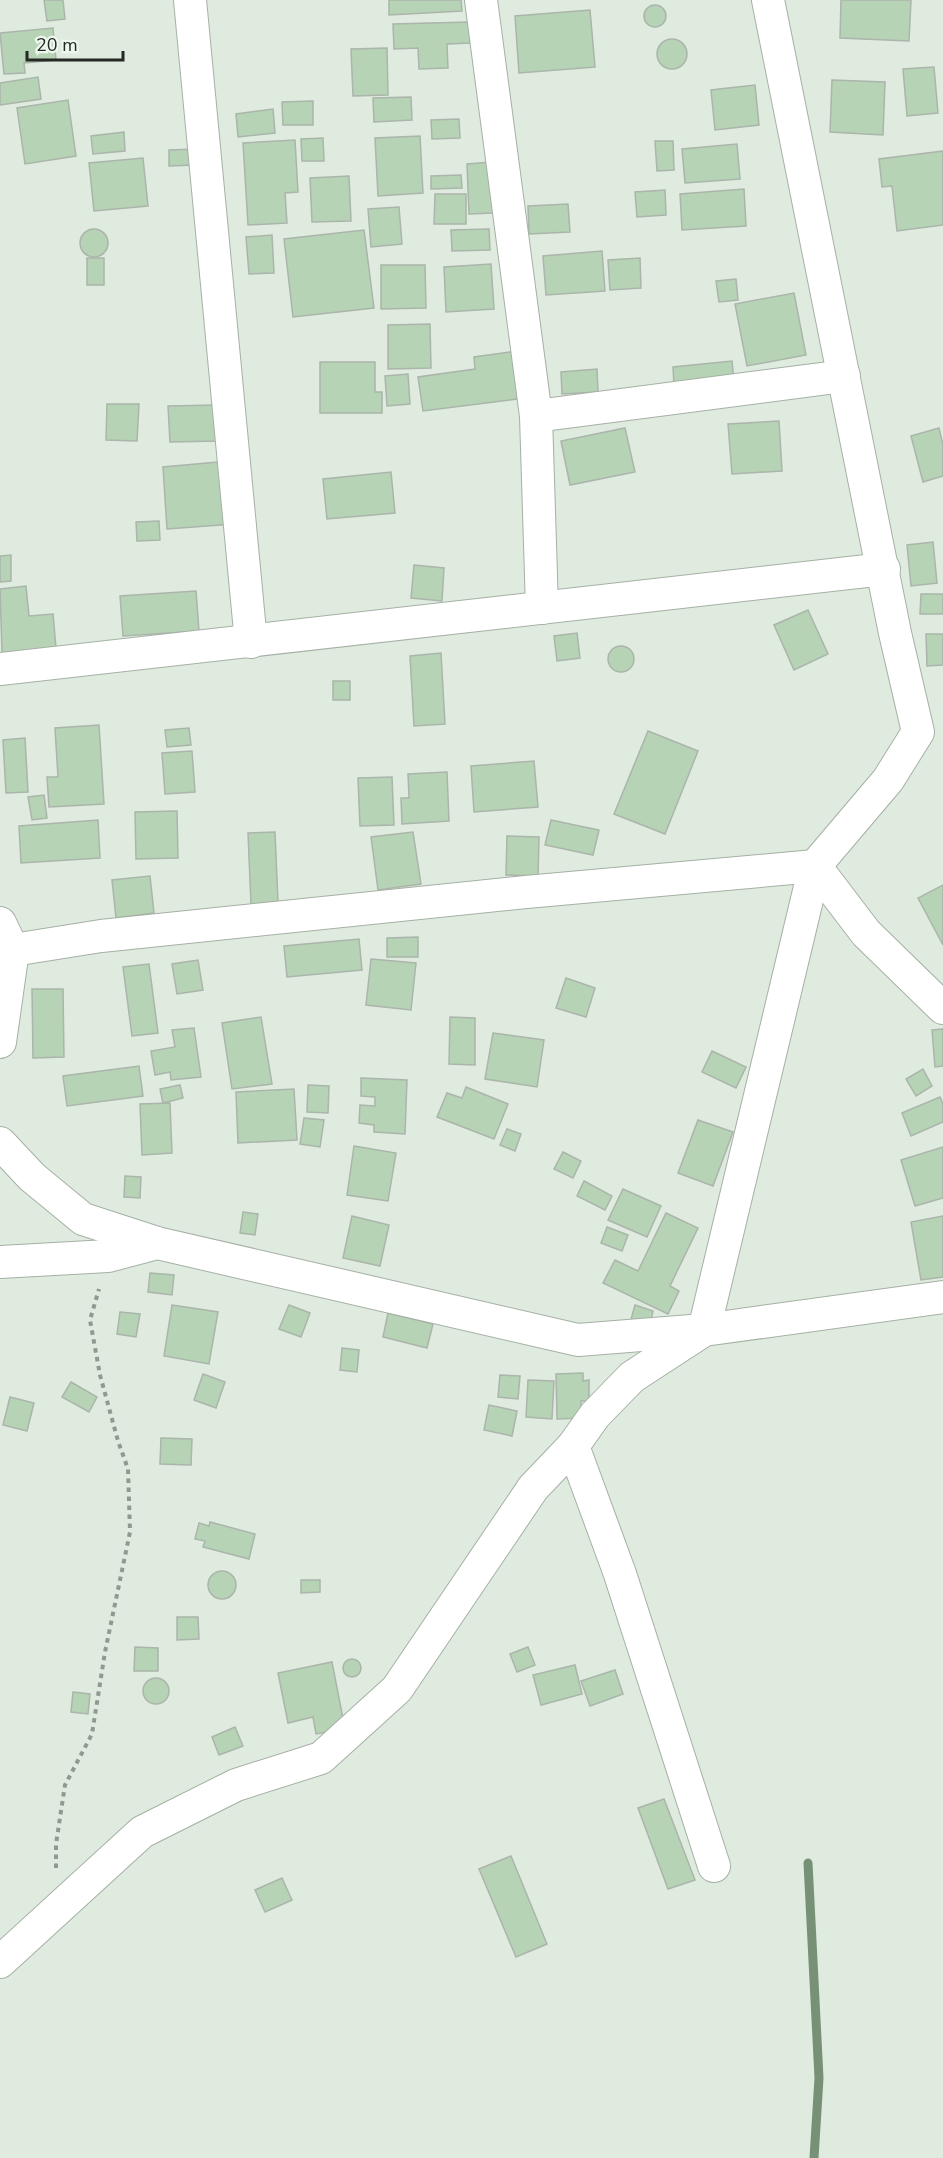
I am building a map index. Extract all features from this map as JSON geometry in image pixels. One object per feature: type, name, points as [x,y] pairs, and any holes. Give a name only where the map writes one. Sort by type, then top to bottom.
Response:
[{"type":"street","points":[[190,0],[251,642]]},
{"type":"street","points":[[481,0],[536,416],[542,608]]},
{"type":"street","points":[[0,1962],[142,1832],[236,1785],[321,1758],[397,1689],[533,1488],[573,1446],[595,1415],[633,1377],[705,1330],[815,866],[930,732],[895,633],[884,569],[768,0]]},
{"type":"street","points":[[536,416],[844,376]]},
{"type":"street","points":[[0,669],[884,569]]},
{"type":"street","points":[[0,1042],[4,945],[514,893],[815,866]]},
{"type":"street","points":[[815,866],[866,933],[943,1008]]},
{"type":"street","points":[[0,1143],[32,1177],[83,1219],[157,1243],[578,1340],[705,1330],[943,1297]]},
{"type":"street","points":[[0,1262],[108,1256],[157,1243]]},
{"type":"street","points":[[573,1446],[621,1574],[714,1866]]},
{"type":"path","points":[[56,1910],[56,1844],[65,1785],[92,1734],[105,1653],[130,1532],[128,1468],[100,1376],[90,1320],[108,1256]]},
{"type":"building","points":[[44,0],[63,0],[65,19],[47,21]]},
{"type":"building","points":[[389,0],[461,0],[462,11],[389,15]]},
{"type":"building","points":[[841,0],[911,0],[909,41],[840,38]]},
{"type":"building","points":[[655,5],[663,8],[666,16],[663,24],[655,27],[647,24],[644,16],[647,8]]},
{"type":"building","points":[[590,10],[595,67],[519,73],[515,16]]},
{"type":"building","points":[[469,22],[470,43],[447,44],[448,68],[419,69],[418,48],[394,49],[393,24]]},
{"type":"building","points":[[53,28],[56,60],[24,63],[25,73],[4,74],[0,33]]},
{"type":"building","points":[[672,39],[683,43],[687,54],[683,65],[672,69],[661,65],[657,54],[661,43]]},
{"type":"building","points":[[387,48],[388,95],[353,96],[351,49]]},
{"type":"building","points":[[934,67],[938,113],[907,116],[903,69]]},
{"type":"building","points":[[38,77],[41,99],[0,105],[0,83]]},
{"type":"building","points":[[832,80],[885,82],[883,135],[830,132]]},
{"type":"building","points":[[755,85],[759,125],[715,130],[711,90]]},
{"type":"building","points":[[411,97],[412,120],[374,122],[373,98]]},
{"type":"building","points":[[68,100],[76,156],[25,164],[17,108]]},
{"type":"building","points":[[313,101],[313,125],[283,125],[282,102]]},
{"type":"building","points":[[273,109],[275,133],[238,137],[236,114]]},
{"type":"building","points":[[459,119],[460,138],[432,139],[431,120]]},
{"type":"building","points":[[124,132],[125,151],[93,154],[91,136]]},
{"type":"building","points":[[420,136],[423,193],[378,196],[375,138]]},
{"type":"building","points":[[323,138],[324,161],[302,161],[301,139]]},
{"type":"building","points":[[295,140],[298,192],[285,193],[287,223],[248,225],[243,143]]},
{"type":"building","points":[[655,141],[673,141],[674,170],[657,171]]},
{"type":"building","points":[[737,144],[740,179],[685,183],[682,149]]},
{"type":"building","points":[[196,149],[196,165],[169,166],[169,150]]},
{"type":"building","points":[[943,151],[943,225],[897,231],[892,186],[882,187],[879,159]]},
{"type":"building","points":[[143,158],[148,206],[94,211],[89,163]]},
{"type":"building","points":[[491,162],[494,213],[469,214],[467,164]]},
{"type":"building","points":[[461,175],[462,188],[431,189],[431,176]]},
{"type":"building","points":[[349,176],[351,221],[312,222],[310,178]]},
{"type":"building","points":[[744,189],[746,226],[682,230],[680,194]]},
{"type":"building","points":[[665,190],[666,215],[637,217],[635,192]]},
{"type":"building","points":[[435,194],[466,194],[466,224],[434,224]]},
{"type":"building","points":[[568,204],[570,232],[529,234],[528,206]]},
{"type":"building","points":[[399,207],[402,244],[371,247],[368,209]]},
{"type":"building","points":[[94,229],[104,233],[108,243],[104,253],[94,257],[84,253],[80,243],[84,233]]},
{"type":"building","points":[[489,229],[490,250],[452,251],[451,230]]},
{"type":"building","points":[[364,230],[374,308],[293,317],[284,239]]},
{"type":"building","points":[[272,235],[274,273],[249,274],[246,237]]},
{"type":"building","points":[[602,251],[605,291],[546,295],[543,256]]},
{"type":"building","points":[[87,258],[104,258],[104,285],[87,285]]},
{"type":"building","points":[[640,258],[641,288],[610,290],[608,260]]},
{"type":"building","points":[[491,264],[494,309],[446,312],[444,267]]},
{"type":"building","points":[[381,265],[425,265],[426,308],[381,309]]},
{"type":"building","points":[[736,279],[738,300],[719,302],[716,281]]},
{"type":"building","points":[[794,293],[806,355],[747,366],[735,304]]},
{"type":"building","points":[[430,324],[431,368],[388,369],[388,325]]},
{"type":"building","points":[[518,351],[525,398],[423,411],[418,377],[475,369],[474,357]]},
{"type":"building","points":[[732,361],[734,381],[674,386],[673,367]]},
{"type":"building","points":[[320,362],[375,362],[375,392],[382,392],[382,413],[320,413]]},
{"type":"building","points":[[597,369],[598,392],[562,394],[561,372]]},
{"type":"building","points":[[408,374],[410,404],[387,406],[385,376]]},
{"type":"building","points":[[107,404],[139,404],[137,441],[106,440]]},
{"type":"building","points":[[218,405],[219,441],[170,442],[168,406]]},
{"type":"building","points":[[779,421],[782,471],[732,474],[728,424]]},
{"type":"building","points":[[625,428],[635,472],[570,485],[561,441]]},
{"type":"building","points":[[939,428],[943,445],[943,476],[923,482],[911,436]]},
{"type":"building","points":[[229,461],[234,524],[167,529],[163,467]]},
{"type":"building","points":[[391,472],[395,513],[327,519],[323,479]]},
{"type":"building","points":[[159,521],[160,540],[137,541],[136,522]]},
{"type":"building","points":[[933,542],[937,583],[911,586],[907,545]]},
{"type":"building","points":[[11,555],[11,581],[0,582],[0,556]]},
{"type":"building","points":[[414,565],[444,568],[442,601],[411,598]]},
{"type":"building","points":[[26,586],[29,616],[53,614],[56,648],[2,653],[0,589]]},
{"type":"building","points":[[196,591],[199,631],[123,636],[120,596]]},
{"type":"building","points":[[921,594],[943,594],[943,614],[920,614]]},
{"type":"building","points":[[808,610],[828,654],[794,670],[774,625]]},
{"type":"building","points":[[577,633],[580,658],[557,661],[554,636]]},
{"type":"building","points":[[926,634],[943,634],[943,665],[927,666]]},
{"type":"building","points":[[621,646],[630,650],[634,659],[630,668],[621,672],[612,668],[608,659],[612,650]]},
{"type":"building","points":[[441,653],[445,724],[414,726],[410,656]]},
{"type":"building","points":[[333,681],[350,681],[350,700],[333,700]]},
{"type":"building","points":[[99,725],[104,804],[49,807],[47,777],[58,777],[55,728]]},
{"type":"building","points":[[189,728],[191,745],[167,747],[165,730]]},
{"type":"building","points":[[648,731],[698,751],[665,834],[614,814]]},
{"type":"building","points":[[25,738],[28,792],[6,793],[3,740]]},
{"type":"building","points":[[192,751],[195,792],[165,794],[162,753]]},
{"type":"building","points":[[534,761],[538,807],[474,812],[471,766]]},
{"type":"building","points":[[447,772],[449,821],[402,824],[401,798],[409,798],[408,774]]},
{"type":"building","points":[[392,777],[394,825],[360,826],[358,778]]},
{"type":"building","points":[[44,795],[47,818],[32,820],[28,797]]},
{"type":"building","points":[[177,811],[178,858],[136,859],[135,812]]},
{"type":"building","points":[[98,820],[100,858],[21,863],[19,826]]},
{"type":"building","points":[[551,820],[599,830],[593,855],[545,845]]},
{"type":"building","points":[[275,832],[278,903],[251,904],[248,833]]},
{"type":"building","points":[[413,832],[421,884],[378,890],[371,837]]},
{"type":"building","points":[[507,836],[539,837],[538,876],[506,875]]},
{"type":"building","points":[[150,876],[154,913],[116,918],[112,880]]},
{"type":"building","points":[[943,885],[943,945],[918,898]]},
{"type":"building","points":[[418,937],[418,957],[387,957],[387,938]]},
{"type":"building","points":[[359,939],[362,970],[287,977],[284,946]]},
{"type":"building","points":[[371,959],[416,963],[411,1010],[366,1005]]},
{"type":"building","points":[[198,960],[203,990],[177,994],[172,964]]},
{"type":"building","points":[[149,964],[158,1033],[132,1036],[123,967]]},
{"type":"building","points":[[566,978],[595,988],[586,1017],[556,1008]]},
{"type":"building","points":[[32,989],[63,989],[64,1057],[33,1058]]},
{"type":"building","points":[[261,1017],[272,1084],[232,1089],[222,1023]]},
{"type":"building","points":[[450,1017],[475,1018],[475,1065],[449,1064]]},
{"type":"building","points":[[194,1028],[201,1077],[171,1080],[170,1072],[155,1075],[151,1051],[175,1047],[172,1030]]},
{"type":"building","points":[[943,1029],[943,1066],[935,1067],[932,1030]]},
{"type":"building","points":[[493,1033],[544,1040],[537,1087],[485,1079]]},
{"type":"building","points":[[712,1051],[746,1067],[736,1088],[702,1072]]},
{"type":"building","points":[[139,1066],[143,1096],[67,1106],[63,1076]]},
{"type":"building","points":[[923,1069],[932,1086],[916,1096],[906,1079]]},
{"type":"building","points":[[361,1078],[407,1080],[405,1134],[374,1132],[374,1125],[359,1123],[360,1105],[375,1106],[375,1097],[361,1096]]},
{"type":"building","points":[[180,1085],[183,1098],[163,1103],[160,1089]]},
{"type":"building","points":[[308,1085],[329,1086],[328,1113],[307,1112]]},
{"type":"building","points":[[466,1087],[508,1104],[494,1139],[437,1117],[447,1093],[462,1098]]},
{"type":"building","points":[[294,1089],[297,1140],[238,1143],[236,1092]]},
{"type":"building","points":[[940,1097],[943,1104],[943,1122],[911,1136],[902,1113]]},
{"type":"building","points":[[170,1103],[172,1153],[142,1155],[140,1104]]},
{"type":"building","points":[[304,1118],[324,1120],[320,1147],[300,1144]]},
{"type":"building","points":[[698,1120],[733,1132],[713,1186],[678,1173]]},
{"type":"building","points":[[507,1129],[521,1134],[515,1151],[500,1145]]},
{"type":"building","points":[[354,1146],[396,1153],[388,1201],[347,1195]]},
{"type":"building","points":[[943,1147],[943,1198],[915,1206],[901,1160]]},
{"type":"building","points":[[563,1152],[581,1161],[573,1178],[554,1169]]},
{"type":"building","points":[[125,1176],[141,1177],[140,1198],[124,1197]]},
{"type":"building","points":[[584,1181],[612,1196],[605,1210],[577,1196]]},
{"type":"building","points":[[623,1189],[661,1206],[647,1237],[608,1220]]},
{"type":"building","points":[[243,1212],[258,1214],[255,1235],[240,1233]]},
{"type":"building","points":[[666,1213],[698,1228],[670,1286],[679,1291],[668,1314],[603,1283],[615,1260],[638,1271]]},
{"type":"building","points":[[352,1216],[389,1225],[380,1266],[343,1258]]},
{"type":"building","points":[[943,1216],[943,1277],[921,1280],[911,1222]]},
{"type":"building","points":[[607,1227],[628,1235],[622,1251],[601,1243]]},
{"type":"building","points":[[150,1273],[174,1275],[172,1295],[148,1292]]},
{"type":"building","points":[[172,1305],[218,1312],[209,1364],[164,1356]]},
{"type":"building","points":[[289,1305],[310,1313],[301,1337],[279,1329]]},
{"type":"building","points":[[635,1305],[653,1311],[649,1329],[630,1323]]},
{"type":"building","points":[[120,1312],[140,1314],[136,1337],[117,1334]]},
{"type":"building","points":[[388,1313],[433,1324],[427,1348],[383,1337]]},
{"type":"building","points":[[342,1348],[359,1350],[357,1372],[340,1370]]},
{"type":"building","points":[[583,1373],[583,1381],[589,1380],[589,1401],[581,1401],[581,1418],[557,1419],[556,1374]]},
{"type":"building","points":[[203,1374],[225,1382],[216,1408],[194,1400]]},
{"type":"building","points":[[500,1375],[520,1376],[518,1399],[498,1397]]},
{"type":"building","points":[[528,1380],[554,1381],[552,1419],[526,1417]]},
{"type":"building","points":[[71,1382],[97,1397],[89,1412],[62,1397]]},
{"type":"building","points":[[10,1397],[34,1403],[27,1431],[3,1425]]},
{"type":"building","points":[[489,1405],[517,1411],[512,1436],[484,1430]]},
{"type":"building","points":[[161,1438],[192,1439],[191,1465],[160,1464]]},
{"type":"building","points":[[210,1522],[255,1534],[249,1559],[203,1547],[205,1541],[195,1539],[199,1523],[209,1526]]},
{"type":"building","points":[[222,1571],[232,1575],[236,1585],[232,1595],[222,1599],[212,1595],[208,1585],[212,1575]]},
{"type":"building","points":[[301,1580],[320,1580],[320,1592],[301,1593]]},
{"type":"building","points":[[177,1617],[198,1617],[199,1639],[177,1640]]},
{"type":"building","points":[[135,1647],[158,1648],[158,1671],[134,1671]]},
{"type":"building","points":[[528,1647],[535,1665],[517,1672],[510,1654]]},
{"type":"building","points":[[348,1659],[356,1659],[361,1664],[359,1675],[348,1677],[343,1672],[343,1664]]},
{"type":"building","points":[[332,1662],[345,1729],[316,1734],[313,1717],[288,1723],[278,1673]]},
{"type":"building","points":[[575,1665],[582,1694],[541,1705],[533,1675]]},
{"type":"building","points":[[615,1670],[623,1694],[590,1706],[581,1681]]},
{"type":"building","points":[[156,1678],[165,1682],[169,1691],[165,1700],[156,1704],[147,1700],[143,1691],[147,1682]]},
{"type":"building","points":[[73,1692],[90,1694],[88,1714],[71,1712]]},
{"type":"building","points":[[235,1727],[243,1746],[219,1755],[212,1737]]},
{"type":"building","points":[[664,1799],[695,1880],[668,1889],[638,1808]]},
{"type":"building","points":[[511,1856],[547,1944],[516,1957],[479,1869]]},
{"type":"building","points":[[282,1878],[292,1900],[265,1912],[255,1890]]},
{"type":"waterway","points":[[808,1863],[819,2078],[814,2158]]}]
